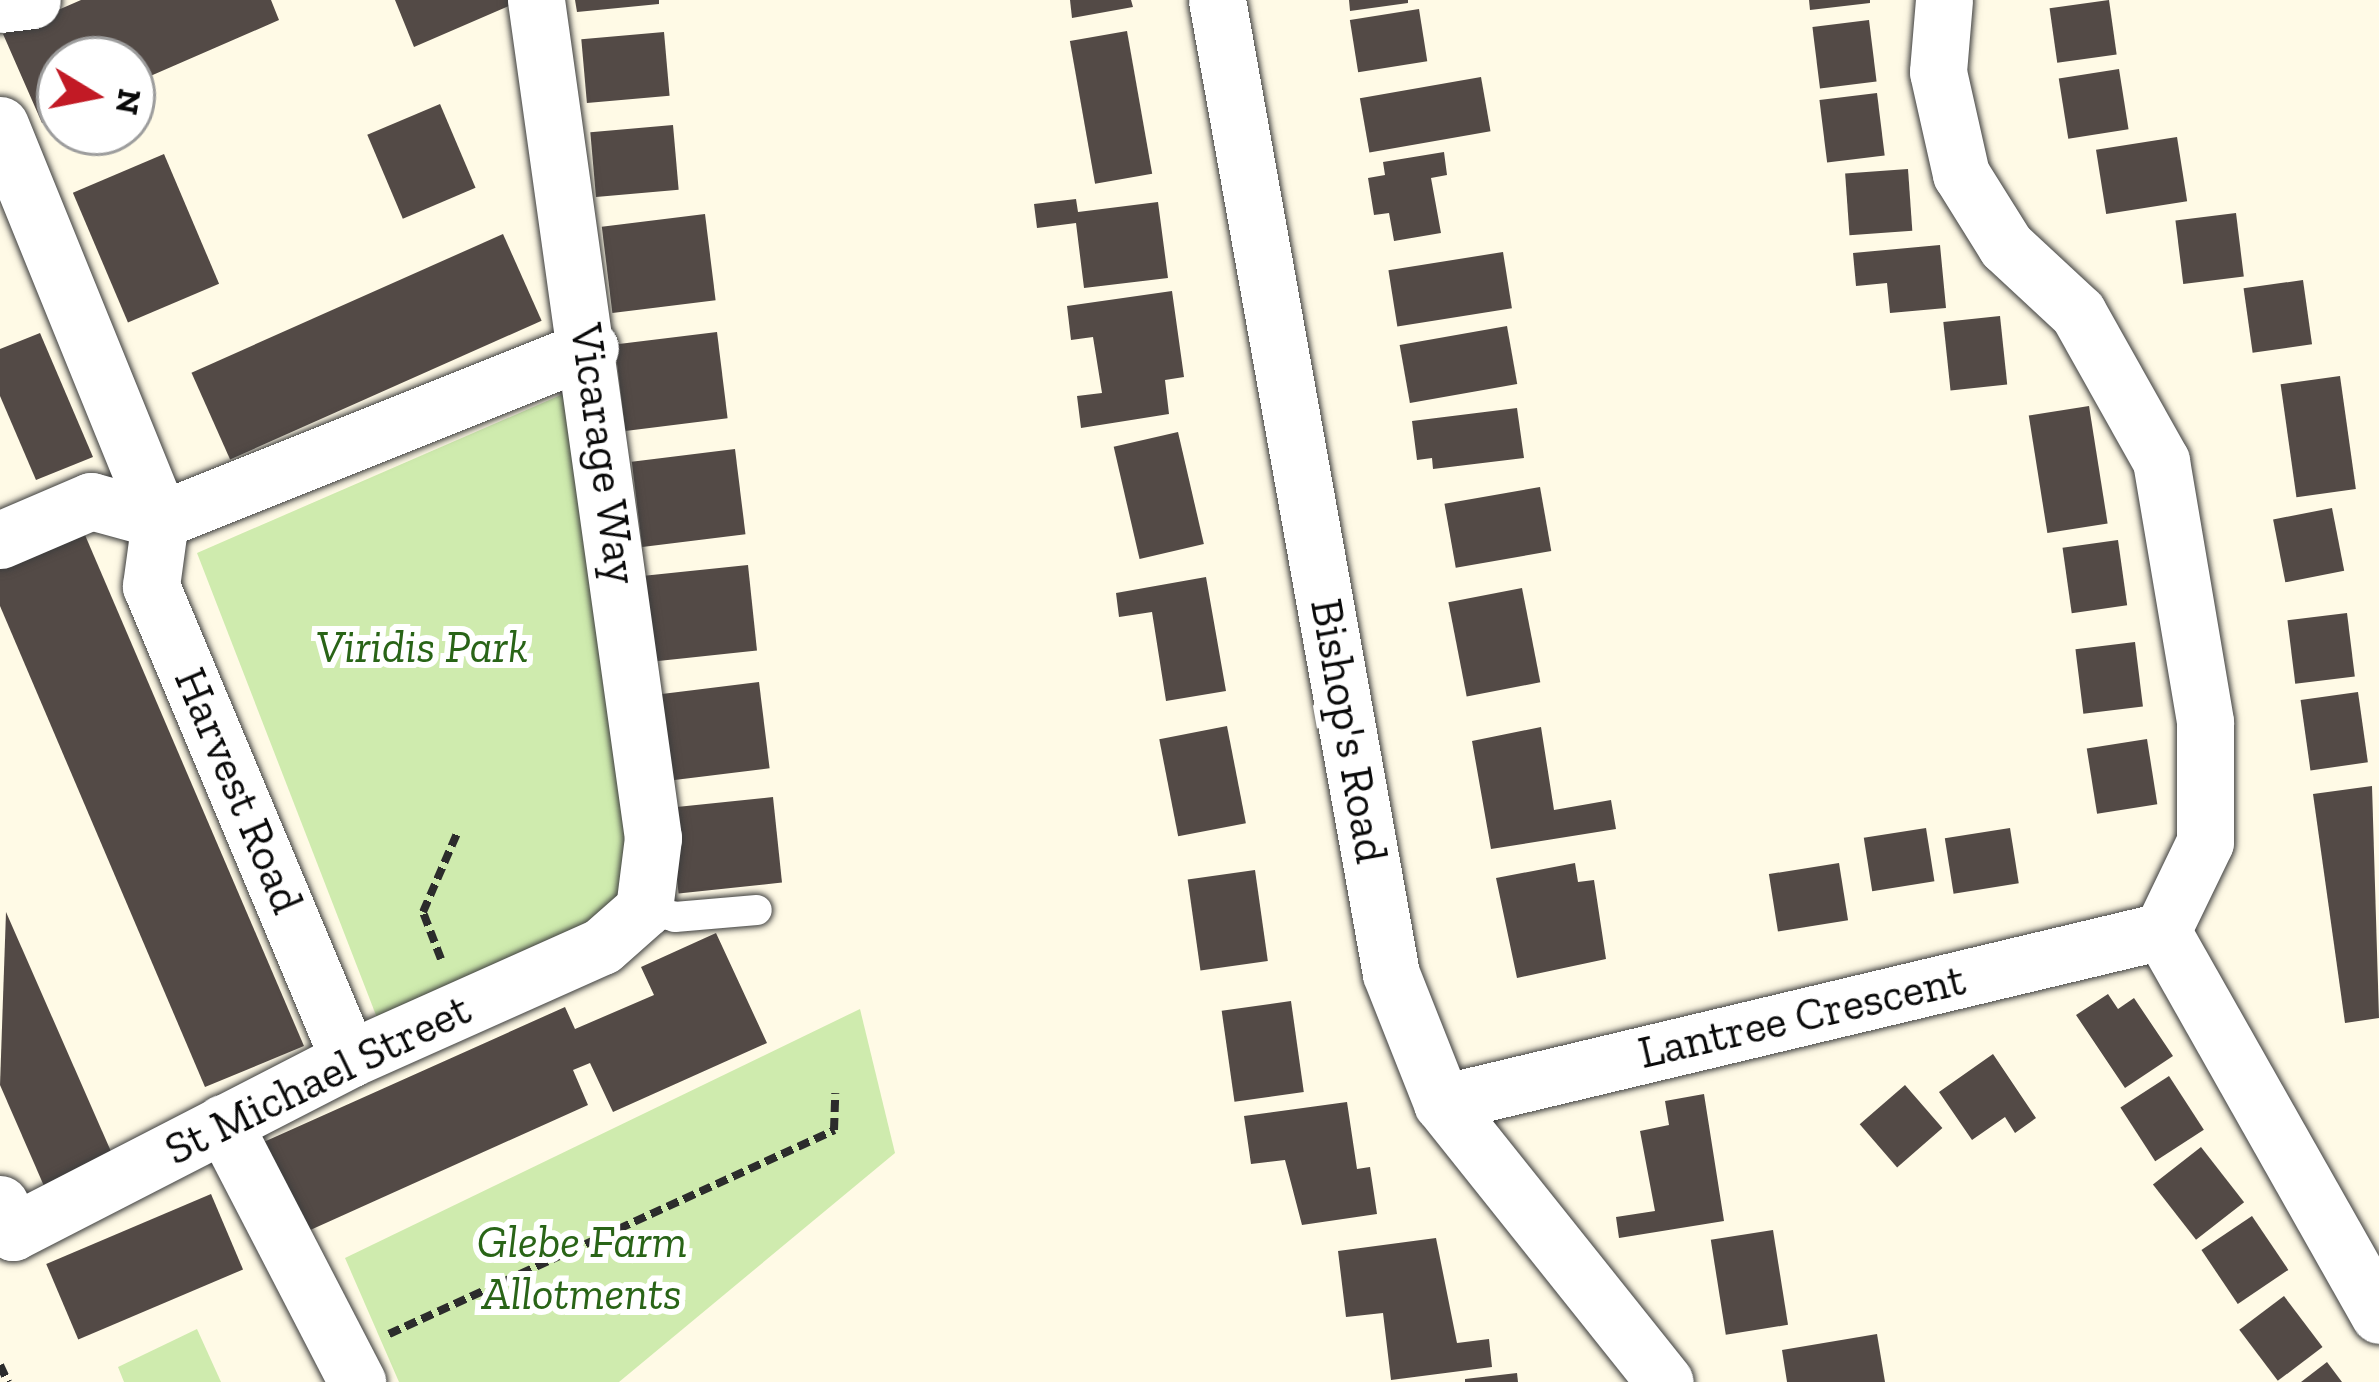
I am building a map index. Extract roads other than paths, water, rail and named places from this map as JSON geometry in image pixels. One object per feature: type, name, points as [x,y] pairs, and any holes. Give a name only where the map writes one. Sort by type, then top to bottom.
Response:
[{"type":"street","points":[[0,4],[32,0]]},
{"type":"street","name":"Vicarage Way","points":[[536,0],[590,348],[653,838],[644,909]]},
{"type":"street","name":"Bishop's Road","points":[[1217,0],[1391,974],[1442,1102],[1665,1382]]},
{"type":"street","points":[[1944,0],[1938,72],[1961,174],[2006,246],[2078,313],[2161,461],[2205,722],[2205,842],[2162,931],[2379,1315]]},
{"type":"street","name":"Harvest Road","points":[[0,125],[160,520],[151,586],[349,1059]]},
{"type":"street","points":[[0,540],[91,501],[160,520],[590,348]]},
{"type":"street","name":"St Michael Street","points":[[0,1204],[13,1232],[349,1059],[602,946],[644,909]]},
{"type":"street","name":"Lantree Crescent","points":[[1442,1102],[2162,931]]},
{"type":"street","points":[[223,1123],[351,1368]]},
{"type":"lane","points":[[644,909],[675,917],[757,910]]},
{"type":"park label","name":"Viridis Park","points":[[422,648]]},
{"type":"park label","name":"Glebe Farm Allotments","points":[[582,1269]]}]
